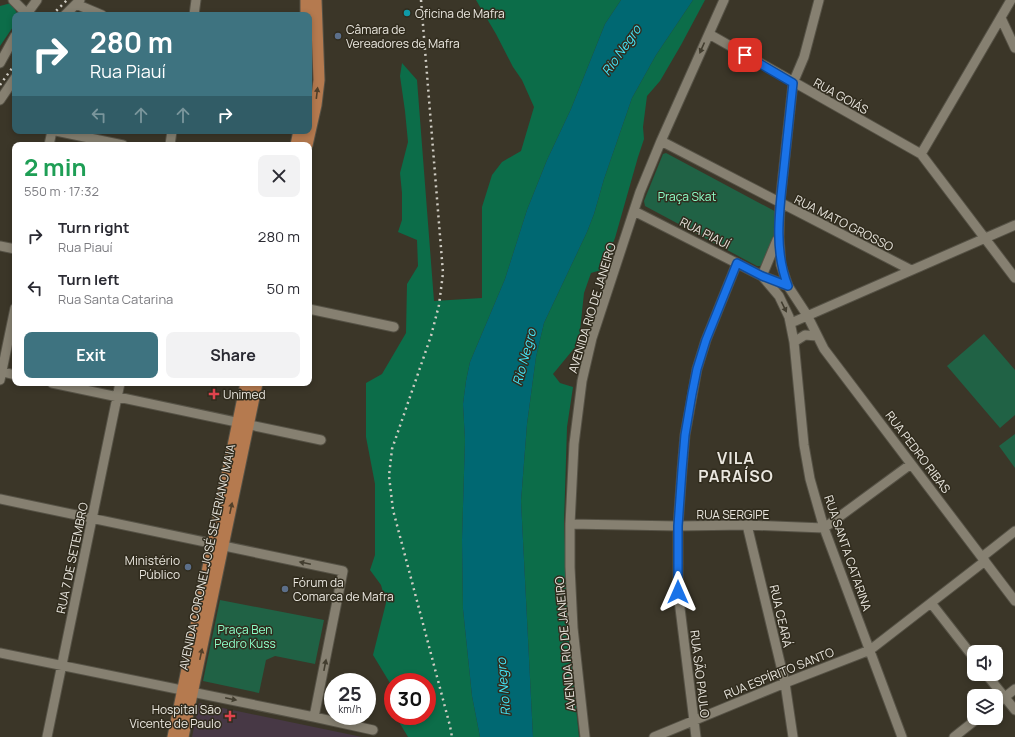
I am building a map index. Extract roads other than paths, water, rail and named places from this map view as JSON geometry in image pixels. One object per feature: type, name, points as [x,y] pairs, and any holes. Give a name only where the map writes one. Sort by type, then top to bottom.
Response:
[{"type":"main road","points":[[306,0],[306,12]]},
{"type":"main road","points":[[312,123],[319,80],[316,0]]},
{"type":"main road","name":"AVENIDA CORONEL JOSÉ SEVERIANO MAIA","points":[[243,424],[246,386]]},
{"type":"main road","name":"AVENIDA CORONEL JOSÉ SEVERIANO MAIA","points":[[183,737],[188,691],[243,424],[256,386]]},
{"type":"main road","name":"AVENIDA CORONEL JOSÉ SEVERIANO MAIA","points":[[173,737],[188,691]]},
{"type":"street","points":[[14,0],[24,12]]},
{"type":"street","points":[[28,12],[37,0]]},
{"type":"street","points":[[194,12],[196,0]]},
{"type":"street","name":"AVENIDA RIO DE JANEIRO","points":[[586,737],[573,628],[570,567],[570,524],[574,444],[582,381],[592,338],[640,192],[661,141],[724,0]]},
{"type":"street","points":[[806,315],[788,286],[781,265],[779,237],[780,203],[793,83],[804,57],[819,0]]},
{"type":"street","points":[[1011,0],[921,154],[1015,278]]},
{"type":"street","points":[[69,12],[78,2],[96,12]]},
{"type":"street","points":[[1001,18],[1015,48]]},
{"type":"street","name":"RUA GOIÁS","points":[[709,34],[793,83],[921,154]]},
{"type":"street","points":[[0,64],[12,42]]},
{"type":"street","points":[[0,100],[12,82]]},
{"type":"street","points":[[70,134],[109,142]]},
{"type":"street","name":"RUA MATO GROSSO","points":[[661,141],[911,270]]},
{"type":"street","name":"RUA PIAUÍ","points":[[634,211],[762,276],[788,286]]},
{"type":"street","points":[[791,322],[1015,225]]},
{"type":"street","points":[[762,276],[779,237]]},
{"type":"street","points":[[0,246],[12,248]]},
{"type":"street","name":"RUA SÃO PAULO","points":[[696,737],[678,592],[678,526],[685,435],[697,369],[706,340],[737,263]]},
{"type":"street","name":"RUA SANTA CATARINA","points":[[762,276],[779,296],[791,322],[804,445],[810,479],[824,528],[902,737]]},
{"type":"street","points":[[312,310],[394,327]]},
{"type":"street","name":"RUA PEDRO RIBAS","points":[[806,315],[824,349],[1015,601]]},
{"type":"street","points":[[12,322],[1,374],[12,375]]},
{"type":"street","points":[[794,342],[805,335],[817,336]]},
{"type":"street","points":[[65,386],[321,440]]},
{"type":"street","name":"RUA 7 DE SETEMBRO","points":[[48,737],[119,386]]},
{"type":"street","points":[[824,528],[911,464]]},
{"type":"street","points":[[0,499],[343,571],[314,716]]},
{"type":"street","name":"RUA SERGIPE","points":[[570,524],[824,528]]},
{"type":"street","name":"RUA CEARÁ","points":[[747,526],[785,683],[793,737]]},
{"type":"street","name":"RUA ESPÍRITO SANTO","points":[[654,737],[870,650],[930,603],[1015,531]]},
{"type":"street","points":[[930,603],[967,649]]},
{"type":"street","points":[[0,653],[314,716],[374,730]]},
{"type":"street","points":[[992,681],[1015,710]]},
{"type":"street","points":[[1005,697],[1015,689]]},
{"type":"street","points":[[954,737],[969,725]]},
{"type":"water","name":"Rio Negro","points":[[621,0],[693,0],[656,55],[632,98],[587,232],[544,323],[536,357],[527,424],[521,501],[533,737],[480,737],[472,696],[463,609],[462,540],[465,440],[463,404],[466,381],[470,362],[505,279],[527,210],[547,160],[571,109],[605,24]]},
{"type":"railway","points":[[55,12],[67,0]]},
{"type":"railway","points":[[421,0],[443,273],[439,305],[431,336],[392,449],[389,476],[393,510],[452,737]]},
{"type":"railway","points":[[0,85],[12,68]]},
{"type":"place","name":"Oficina de Mafra","points":[[407,13]]},
{"type":"place","name":"Câmara de Vereadores de Mafra","points":[[338,36]]},
{"type":"place","name":"Unimed","points":[[214,394]]},
{"type":"place","name":"Ministério Público","points":[[188,567]]},
{"type":"place","name":"Fórum da Comarca de Mafra","points":[[285,589]]},
{"type":"place","name":"Hospital São Vicente de Paulo","points":[[230,716]]},
{"type":"district","name":"VILA PARAÍSO","points":[[736,467]]},
{"type":"park label","name":"Praça Skat","points":[[687,196]]},
{"type":"park label","name":"Praça Ben Pedro Kuss","points":[[245,636]]}]
